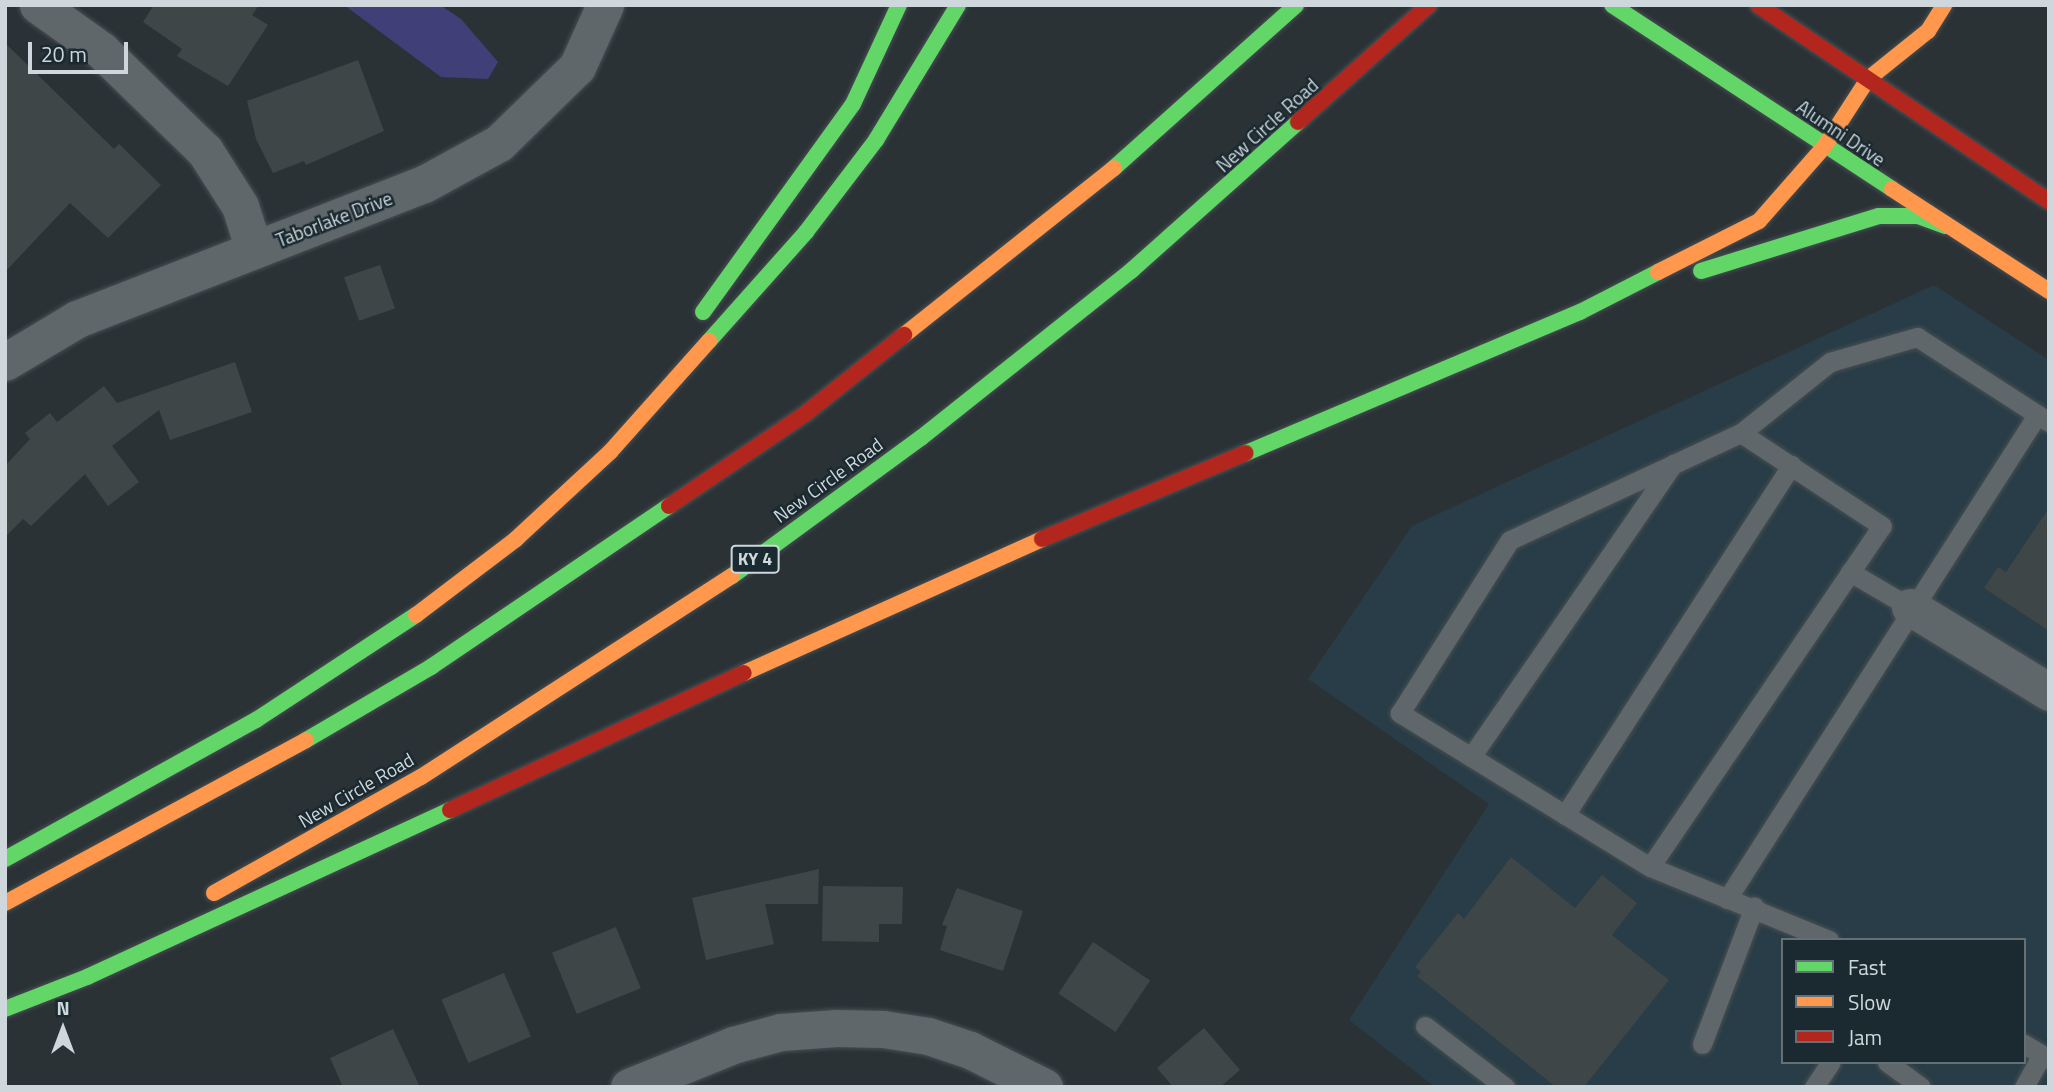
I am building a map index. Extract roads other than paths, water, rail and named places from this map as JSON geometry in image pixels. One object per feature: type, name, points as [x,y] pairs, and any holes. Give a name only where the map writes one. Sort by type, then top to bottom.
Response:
[{"type":"main road","points":[[692,326],[826,147],[872,68],[899,5]]},
{"type":"main road","points":[[5,859],[256,720],[479,567],[610,452],[806,232],[876,139],[958,5]]},
{"type":"main road","points":[[5,903],[271,760],[431,667],[805,414],[1122,162],[1296,5]]},
{"type":"main road","name":"New Circle Road","points":[[198,902],[421,777],[718,586],[922,437],[1132,270],[1301,124],[1429,5]]},
{"type":"main road","name":"Alumni Drive","points":[[1612,5],[1944,226],[2049,291]]},
{"type":"main road","points":[[1758,5],[2049,201]]},
{"type":"main road","points":[[5,1006],[209,922],[927,588],[1580,312],[1759,220],[1824,147],[1868,79],[1928,32],[1944,5]]},
{"type":"main road","points":[[1580,312],[1851,221],[1900,213],[1944,226]]},
{"type":"main road","points":[[479,567],[569,466]]},
{"type":"main road","points":[[5,1006],[149,929]]},
{"type":"street","points":[[38,5],[101,50],[205,151],[240,206],[254,250]]},
{"type":"street","name":"Taborlake Drive","points":[[5,362],[77,319],[424,184],[499,143],[577,67],[606,5]]},
{"type":"street","points":[[1910,607],[2049,692]]},
{"type":"street","points":[[629,1087],[733,1045],[781,1032],[836,1028],[883,1029],[928,1036],[1017,1070],[1044,1087]]},
{"type":"lane","points":[[1727,899],[1910,607],[2043,418],[1917,337],[1830,362],[1741,433],[1510,540],[1400,713],[1650,867],[1727,899],[1754,907],[1824,938]]},
{"type":"lane","points":[[1650,867],[1882,526],[1741,433]]},
{"type":"lane","points":[[1471,757],[1673,464]]},
{"type":"lane","points":[[1565,815],[1791,465]]},
{"type":"lane","points":[[1850,572],[1910,607]]},
{"type":"lane","points":[[1702,1044],[1754,907]]},
{"type":"lane","points":[[1425,1026],[1505,1087]]},
{"type":"lane","points":[[2024,1087],[2045,1057],[2026,1045]]},
{"type":"lane","points":[[1814,1087],[1830,1064]]},
{"type":"lane","points":[[1890,1064],[1921,1087]]}]
